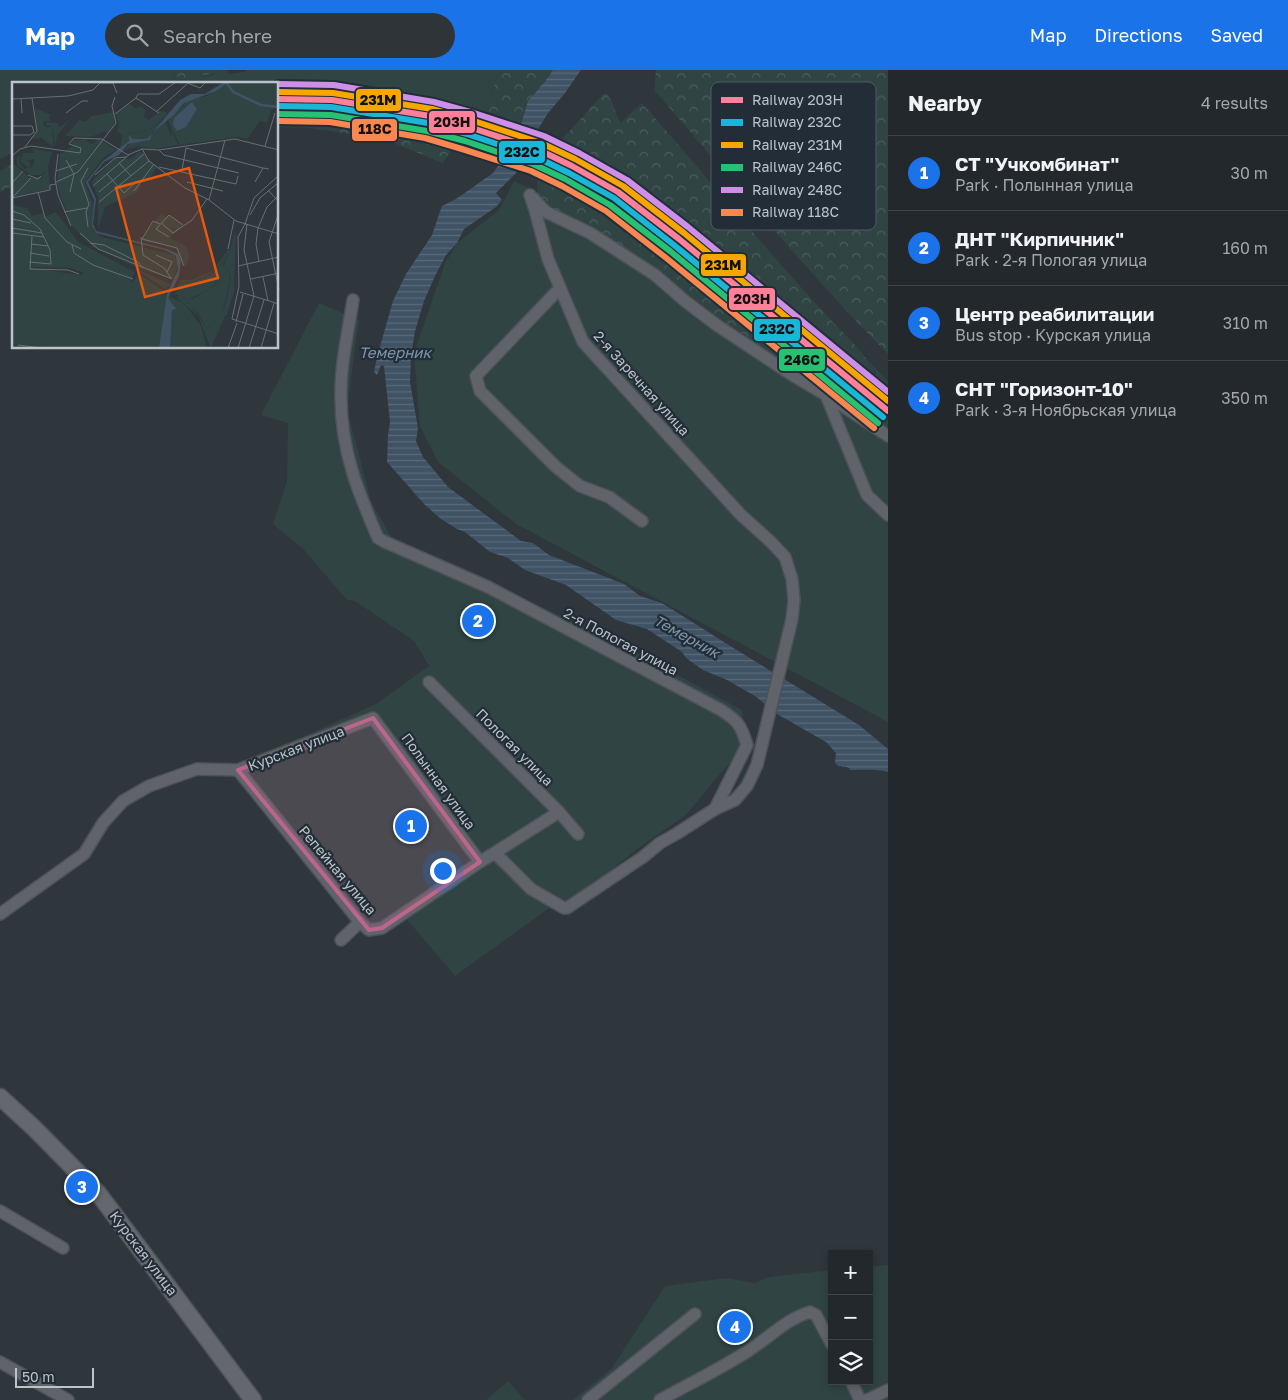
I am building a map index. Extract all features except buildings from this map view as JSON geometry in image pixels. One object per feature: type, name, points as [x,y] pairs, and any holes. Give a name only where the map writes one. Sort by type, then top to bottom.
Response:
[{"type":"street","name":"2-я Заречная улица","points":[[715,809],[735,800],[747,786],[757,765],[792,619],[794,600],[792,579],[785,557],[772,542],[742,515],[583,342],[548,259],[530,195],[546,212],[590,233],[655,275],[718,326],[826,395]]},
{"type":"street","points":[[560,288],[476,376],[480,391],[556,467],[580,486],[609,497],[642,521]]},
{"type":"street","name":"2-я Пологая улица","points":[[353,300],[344,358],[341,399],[346,448],[359,494],[378,538],[488,587],[735,719],[743,731],[747,745],[715,809]]},
{"type":"street","points":[[826,395],[888,436]]},
{"type":"street","points":[[826,395],[867,495],[888,515]]},
{"type":"street","name":"Пологая улица","points":[[429,682],[559,812],[578,834]]},
{"type":"street","name":"Курская улица","points":[[0,914],[84,854],[103,823],[123,801],[149,786],[197,769],[238,770],[373,718]]},
{"type":"street","name":"Полынная улица","points":[[373,718],[480,862]]},
{"type":"street","name":"Репейная улица","points":[[238,770],[360,922],[369,930],[382,928],[559,812]]},
{"type":"street","points":[[495,853],[531,889],[567,908],[660,843],[715,809]]},
{"type":"street","points":[[341,940],[360,922]]},
{"type":"street","name":"Курская улица","points":[[0,1097],[35,1129],[98,1193],[253,1400]]},
{"type":"street","points":[[0,1211],[63,1248]]},
{"type":"street","points":[[660,1400],[748,1351],[801,1315],[810,1312],[816,1315],[829,1340]]},
{"type":"street","points":[[588,1400],[694,1314]]},
{"type":"street","points":[[0,1362],[68,1400]]},
{"type":"street","points":[[853,1385],[860,1400]]},
{"type":"street","points":[[867,1400],[888,1390]]},
{"type":"highlighted area","points":[[373,718],[480,862],[382,928],[369,930],[238,770]]},
{"type":"green space","points":[[0,70],[169,70],[175,76],[209,76],[225,70],[229,74],[246,70],[502,70],[479,117],[478,125],[406,103],[356,96],[279,91],[279,82],[12,82],[12,153],[0,159]]},
{"type":"green space","points":[[169,70],[225,70],[213,74],[183,78],[174,75]]},
{"type":"green space","points":[[502,70],[553,70],[528,101],[515,137],[478,125],[479,117]]},
{"type":"green space","points":[[656,70],[888,70],[888,354],[827,290],[775,230],[876,230],[876,82],[711,82],[711,156],[654,90]]},
{"type":"green space","points":[[605,93],[610,98],[621,122],[642,103],[711,184],[711,230],[751,230],[783,268],[858,348],[874,371],[876,378],[874,380],[867,382],[857,377],[768,302],[671,225],[620,188],[574,161],[552,151]]},
{"type":"green space","points":[[310,102],[367,109],[421,119],[464,130],[443,163],[384,139],[310,128],[279,127],[279,103]]},
{"type":"green space","points":[[549,160],[615,196],[730,287],[888,418],[888,434],[547,206],[539,194],[537,183],[541,172]]},
{"type":"green space","points":[[12,164],[12,186],[0,192],[0,171]]},
{"type":"green space","points":[[514,181],[606,222],[888,435],[888,722],[516,524],[438,462],[420,427],[414,353],[445,263],[457,243],[499,210]]},
{"type":"green space","points":[[319,303],[359,320],[347,409],[371,501],[391,537],[619,643],[742,710],[747,749],[725,768],[686,815],[637,849],[566,907],[559,901],[455,976],[404,916],[371,936],[241,764],[376,704],[429,666],[414,641],[355,601],[347,600],[303,549],[273,524],[287,481],[288,423],[261,415]]},
{"type":"green space","points":[[867,359],[888,381],[888,405],[857,377],[865,382],[876,373]]},
{"type":"green space","points":[[888,1265],[888,1400],[573,1400],[612,1368],[665,1286],[726,1278],[755,1283],[769,1277],[828,1270],[828,1385],[873,1385],[873,1267]]},
{"type":"green space","points":[[508,1381],[525,1400],[486,1400]]},
{"type":"water","name":"Темерник","points":[[553,70],[581,70],[548,113],[535,134],[532,133],[523,148],[522,167],[496,193],[502,200],[496,207],[464,229],[457,243],[446,255],[424,301],[415,331],[411,356],[410,382],[418,428],[416,441],[423,457],[448,487],[521,541],[533,543],[549,555],[624,584],[640,596],[662,603],[859,725],[888,749],[888,772],[850,770],[838,765],[835,763],[836,753],[826,742],[777,714],[755,696],[727,680],[703,670],[686,658],[682,652],[647,629],[616,620],[566,585],[525,570],[508,558],[490,552],[465,532],[441,519],[425,505],[387,462],[390,422],[384,366],[381,365],[377,375],[374,372],[393,301],[406,274],[432,235],[442,206],[456,199],[493,173],[508,152],[522,121],[528,101]]},
{"type":"pier","points":[[513,136],[530,142],[525,150],[509,145]]},
{"type":"rail line","name":"248С","points":[[279,84],[334,85],[434,102],[544,136],[579,153],[627,180],[688,227],[888,392]]},
{"type":"rail line","name":"231М","points":[[279,92],[333,93],[432,109],[541,143],[575,159],[623,186],[684,233],[888,401]]},
{"type":"rail line","name":"203Н","points":[[279,99],[332,100],[430,116],[539,150],[572,166],[618,192],[679,239],[888,411]]},
{"type":"rail line","name":"232C","points":[[279,106],[331,107],[428,123],[536,157],[569,173],[614,198],[883,417]]},
{"type":"rail line","name":"246С","points":[[279,114],[331,115],[427,131],[465,141],[533,164],[565,179],[610,205],[670,251],[878,423]]},
{"type":"rail line","name":"118С","points":[[279,121],[330,122],[425,138],[531,171],[562,186],[606,211],[874,428]]},
{"type":"place","name":"ДНТ \"Кирпичник\"","points":[[478,621]]},
{"type":"place","name":"СТ \"Учкомбинат\"","points":[[411,826]]},
{"type":"place","name":"Центр реабилитации","points":[[82,1187]]},
{"type":"place","name":"СНТ \"Горизонт-10\"","points":[[735,1327]]}]
